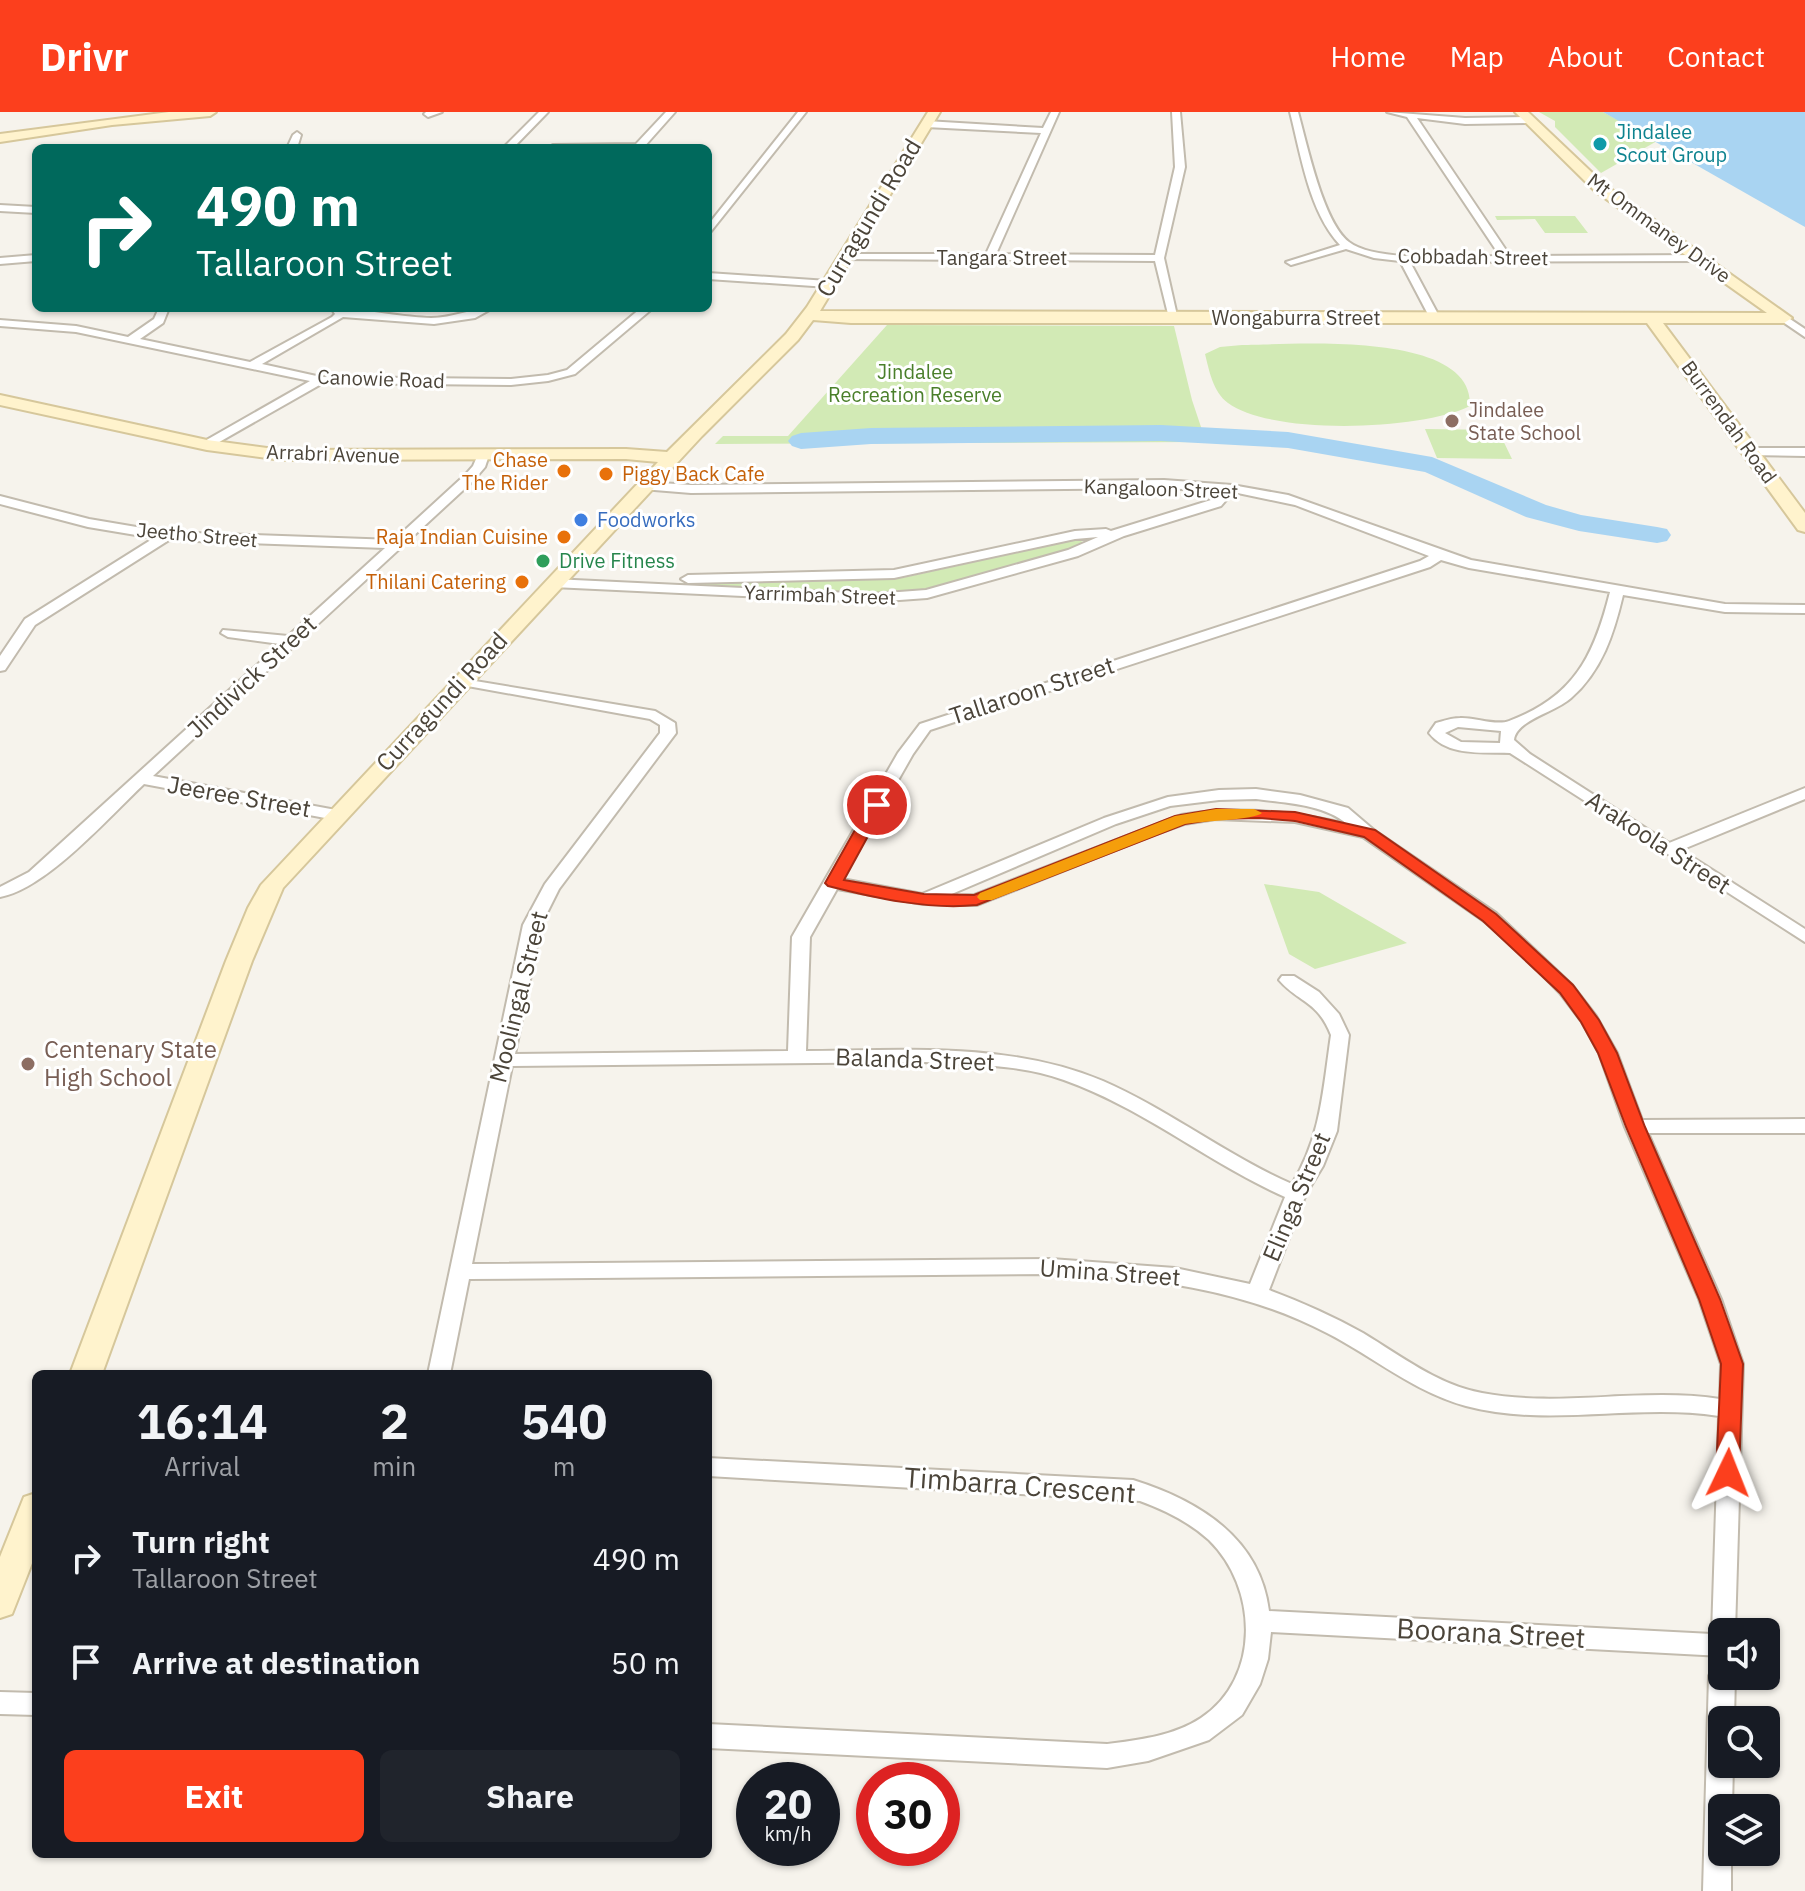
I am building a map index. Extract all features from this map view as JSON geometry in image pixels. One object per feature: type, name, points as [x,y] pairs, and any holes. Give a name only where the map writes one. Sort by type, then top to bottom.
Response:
[{"type":"street","points":[[0,138],[100,122],[210,112]]},
{"type":"street","points":[[642,144],[671,112]]},
{"type":"street","points":[[712,224],[802,112]]},
{"type":"street","points":[[989,258],[1055,112]]},
{"type":"street","points":[[1174,318],[1159,258],[1180,167],[1176,112]]},
{"type":"street","points":[[1291,262],[1347,246],[1329,227],[1294,112]]},
{"type":"street","points":[[1391,112],[1481,122],[1526,116]]},
{"type":"street","points":[[530,113],[543,113]]},
{"type":"street","points":[[512,144],[543,113]]},
{"type":"street","points":[[1410,114],[1507,258]]},
{"type":"street","name":"Mt Ommaney Drive","points":[[1526,116],[1600,188],[1805,334]]},
{"type":"street","points":[[930,118],[1046,131]]},
{"type":"street","name":"Curragundi Road","points":[[87,1370],[260,908],[284,871],[672,458],[792,337],[809,315],[930,118]]},
{"type":"street","points":[[294,144],[297,135]]},
{"type":"street","points":[[0,208],[32,210]]},
{"type":"street","name":"Cobbadah Street","points":[[1347,246],[1403,258],[1699,258]]},
{"type":"street","name":"Tangara Street","points":[[845,257],[1159,258]]},
{"type":"street","points":[[0,261],[32,258]]},
{"type":"street","points":[[1403,258],[1435,318]]},
{"type":"street","points":[[712,276],[828,284]]},
{"type":"street","points":[[132,339],[159,321],[162,312]]},
{"type":"street","points":[[252,365],[336,319],[338,312]]},
{"type":"street","points":[[347,312],[422,320],[477,312]]},
{"type":"street","name":"Canowie Road","points":[[0,323],[46,325],[132,339],[321,380],[511,382],[548,378],[581,365],[643,312]]},
{"type":"street","name":"Wongaburra Street","points":[[809,315],[851,318],[1784,318]]},
{"type":"street","name":"Burrendah Road","points":[[1652,319],[1805,526]]},
{"type":"street","points":[[207,445],[321,380]]},
{"type":"street","name":"Arrabri Avenue","points":[[0,400],[207,445],[282,455],[626,454],[672,458]]},
{"type":"street","points":[[1751,452],[1805,452]]},
{"type":"street","name":"Jindivick Street","points":[[6,891],[35,876],[471,476],[479,467],[483,455]]},
{"type":"street","name":"Kangaloon Street","points":[[646,486],[691,489],[1164,484],[1229,489],[1297,501],[1438,556],[1483,567],[1725,608],[1805,609]]},
{"type":"street","name":"Yarrimbah Street","points":[[557,579],[907,598],[1077,551],[1125,531],[1216,503],[1223,499],[1229,489]]},
{"type":"street","name":"Jeetho Street","points":[[0,500],[88,523],[166,536],[397,544]]},
{"type":"street","points":[[0,513],[15,504]]},
{"type":"street","name":"Yarrimbah Street","points":[[557,579],[894,574],[1075,535],[1125,531]]},
{"type":"street","points":[[0,667],[30,622],[166,536]]},
{"type":"street","name":"Tallaroon Street","points":[[797,1056],[801,937],[906,753],[925,727],[1425,564],[1438,556]]},
{"type":"street","points":[[1512,748],[1506,738],[1511,727],[1552,706],[1588,673],[1602,648],[1617,591]]},
{"type":"street","points":[[228,633],[291,641]]},
{"type":"street","name":"Moolingal Street","points":[[440,1370],[532,925],[541,904],[668,733],[667,723],[655,715],[462,681]]},
{"type":"street","name":"Arakoola Street","points":[[1511,727],[1453,723],[1441,726],[1437,733],[1443,740],[1458,745],[1512,748],[1805,937]]},
{"type":"street","name":"Jeeree Street","points":[[141,779],[336,815]]},
{"type":"street","points":[[1668,849],[1805,793]]},
{"type":"street","points":[[924,899],[1110,821],[1168,802],[1256,794],[1300,800],[1342,811],[1369,834],[1490,917],[1566,989],[1590,1020],[1608,1053],[1635,1127],[1710,1299],[1732,1364],[1723,1618]]},
{"type":"street","points":[[834,883],[924,899],[955,902],[977,900],[1150,831],[1181,820],[1216,814],[1295,817],[1369,834]]},
{"type":"street","name":"Elinga Street","points":[[1257,1293],[1296,1194],[1313,1166],[1327,1131],[1340,1035],[1333,1018],[1313,996],[1288,980]]},
{"type":"street","name":"Balanda Street","points":[[502,1060],[925,1056],[993,1061],[1068,1075],[1132,1102],[1261,1180],[1296,1194]]},
{"type":"street","points":[[1635,1127],[1805,1126]]},
{"type":"street","name":"Umina Street","points":[[461,1272],[1093,1267],[1180,1276],[1257,1293],[1339,1330],[1412,1374],[1463,1397],[1519,1404],[1690,1402],[1730,1409]]},
{"type":"street","name":"Timbarra Crescent","points":[[712,1467],[1133,1489],[1183,1507],[1222,1537],[1240,1564],[1253,1592],[1260,1621],[1257,1653],[1250,1679],[1235,1703],[1214,1723],[1182,1740],[1151,1750],[1107,1756],[712,1736]]},
{"type":"street","points":[[0,1603],[32,1518]]},
{"type":"street","name":"Boorana Street","points":[[1260,1621],[1708,1644]]},
{"type":"street","points":[[1717,1891],[1722,1690]]},
{"type":"street","points":[[0,1703],[32,1704]]},
{"type":"green space","points":[[1539,112],[1603,112],[1657,141],[1601,173],[1555,127],[1555,121]]},
{"type":"green space","points":[[1495,216],[1575,216],[1588,233],[1545,233],[1535,219],[1497,220]]},
{"type":"green space","name":"Jindalee Recreation Reserve","points":[[887,325],[1174,326],[1206,442],[715,444],[723,436],[788,436]]},
{"type":"green space","points":[[1336,344],[1412,353],[1443,364],[1463,381],[1470,406],[1418,420],[1348,426],[1278,421],[1249,414],[1228,403],[1219,393],[1205,354],[1220,347]]},
{"type":"green space","points":[[1425,429],[1498,430],[1512,459],[1437,458]]},
{"type":"green space","points":[[1077,539],[1083,542],[1081,545],[930,590],[883,595],[659,584],[902,578]]},
{"type":"green space","points":[[1264,884],[1319,892],[1407,943],[1315,969],[1289,954]]},
{"type":"water","points":[[1603,112],[1805,112],[1805,227]]},
{"type":"waterway","points":[[801,441],[871,436],[1161,433],[1288,440],[1432,465],[1536,511],[1579,523],[1657,535]]},
{"type":"slow traffic","points":[[986,897],[1181,820],[1216,814],[1254,813]]},
{"type":"place","name":"Jindalee Scout Group","points":[[1600,144]]},
{"type":"place","name":"Jindalee State School","points":[[1452,421]]},
{"type":"place","name":"Chase The Rider","points":[[564,471]]},
{"type":"place","name":"Piggy Back Cafe","points":[[606,474]]},
{"type":"place","name":"Foodworks","points":[[581,520]]},
{"type":"place","name":"Raja Indian Cuisine","points":[[564,537]]},
{"type":"place","name":"Drive Fitness","points":[[543,561]]},
{"type":"place","name":"Thilani Catering","points":[[522,582]]},
{"type":"place","name":"Centenary State High School","points":[[28,1064]]},
{"type":"route","points":[[877,805],[834,883],[924,899],[955,902],[977,900],[1181,820],[1216,814],[1259,813],[1337,825],[1369,834],[1490,917],[1566,989],[1590,1020],[1608,1053],[1635,1127],[1710,1299],[1732,1364],[1728,1473]]}]
